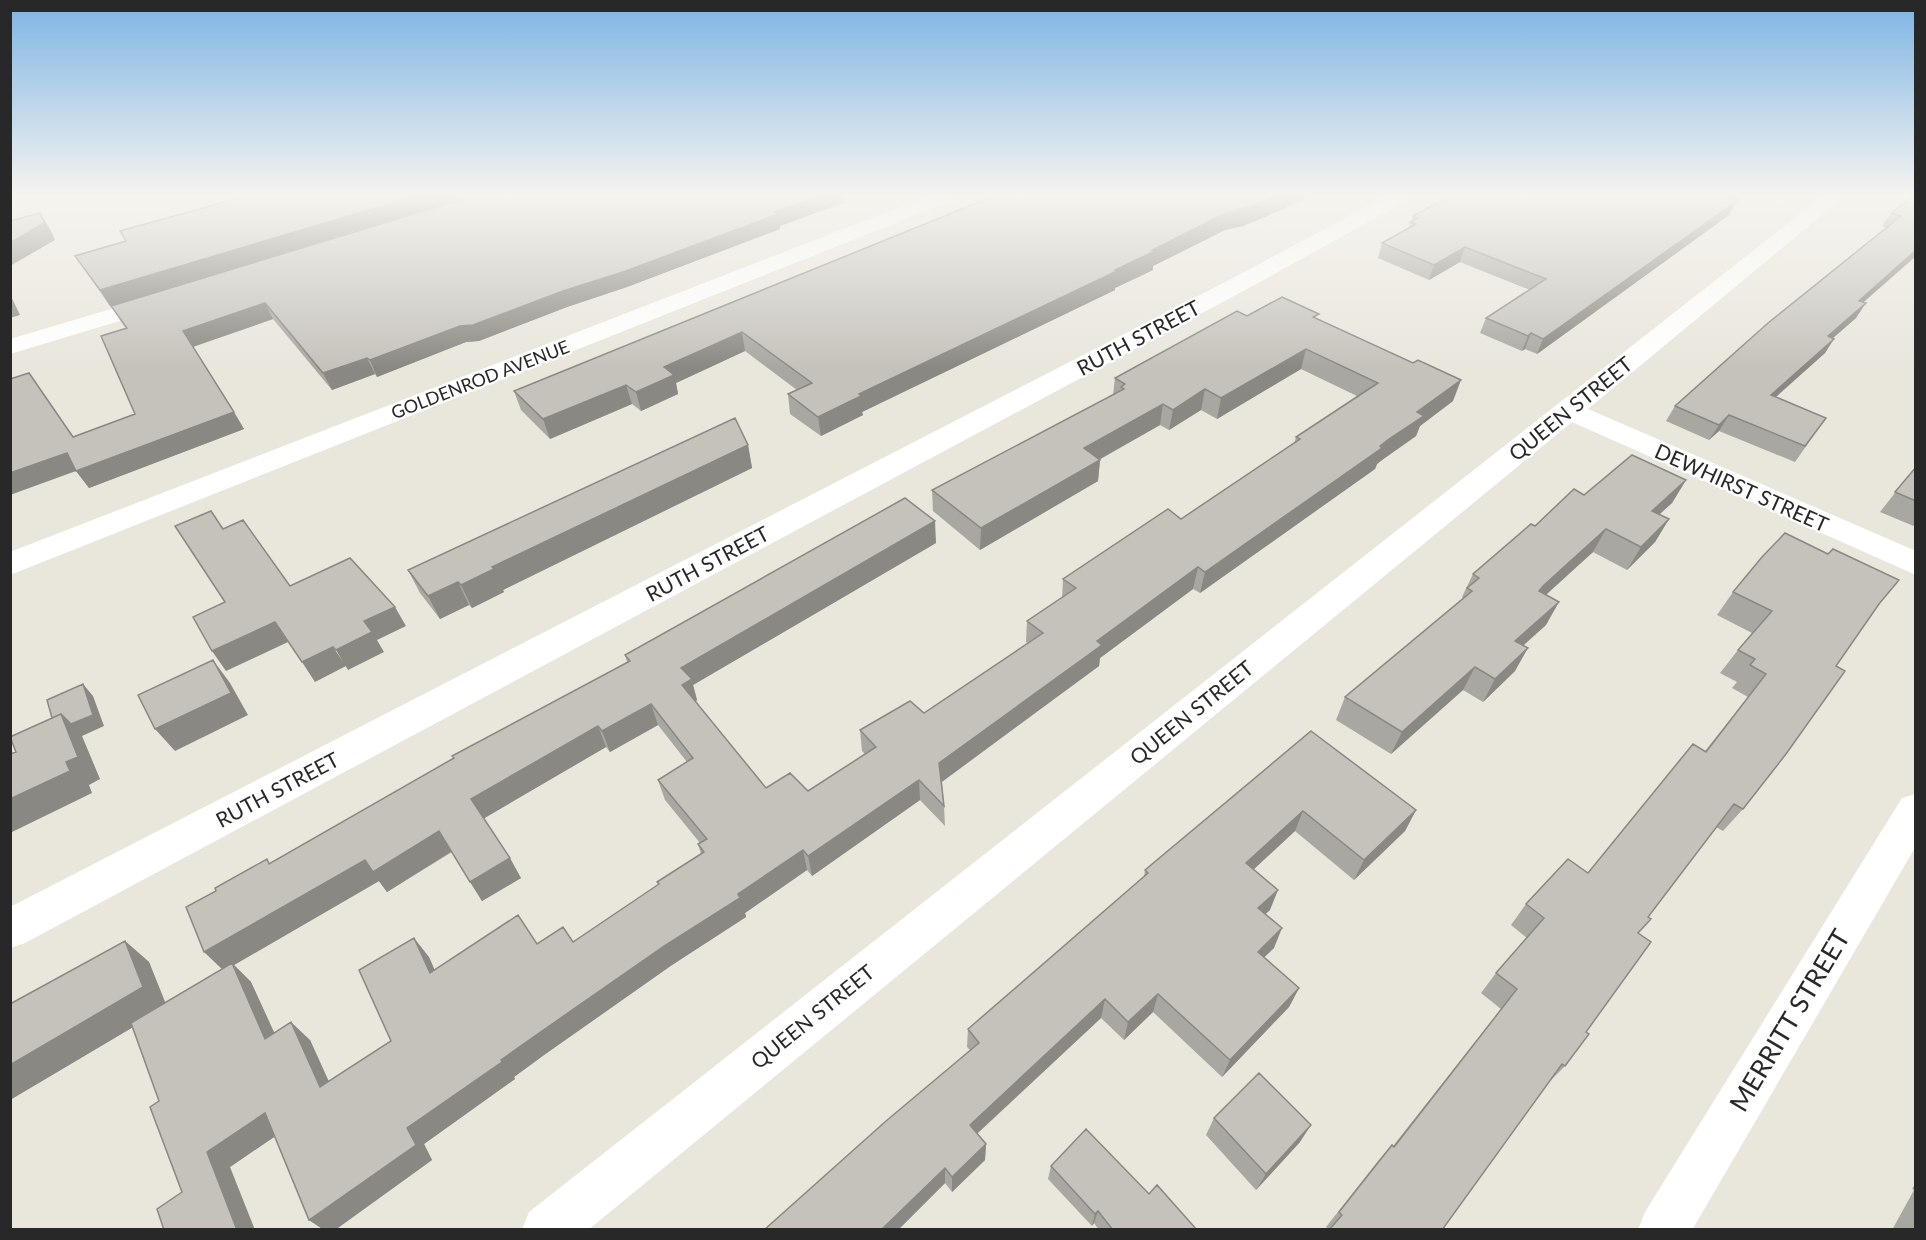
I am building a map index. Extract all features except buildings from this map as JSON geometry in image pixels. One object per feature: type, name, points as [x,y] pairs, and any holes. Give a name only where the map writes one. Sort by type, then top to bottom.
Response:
[{"type":"street","name":"GOLDENROD AVENUE","points":[[10,564],[802,253]]},
{"type":"street","name":"RUTH STREET","points":[[10,929],[1296,253]]},
{"type":"street","name":"QUEEN STREET","points":[[547,1230],[1764,253]]},
{"type":"street","points":[[10,347],[181,294]]},
{"type":"street","name":"DEWHIRST STREET","points":[[1568,410],[1916,564]]},
{"type":"street","name":"MERRITT STREET","points":[[1663,1230],[1916,810]]}]
